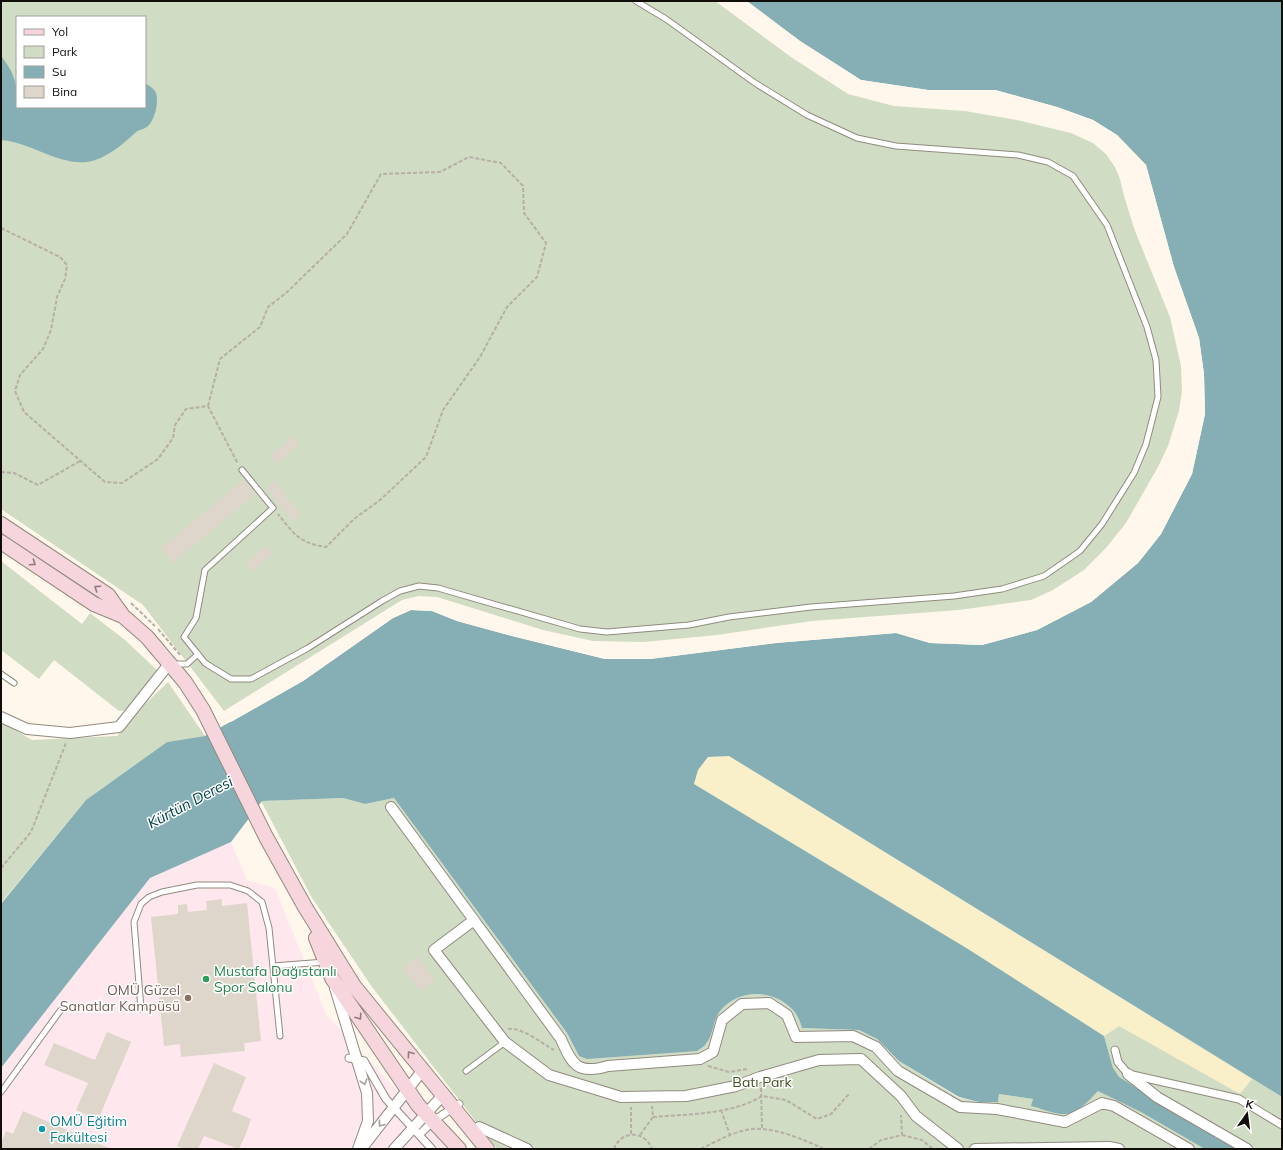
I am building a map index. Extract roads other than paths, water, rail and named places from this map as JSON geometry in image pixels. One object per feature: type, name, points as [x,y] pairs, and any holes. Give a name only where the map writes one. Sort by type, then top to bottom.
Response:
[{"type":"main road","points":[[1,524],[108,595],[123,616],[147,637],[185,682],[203,710],[266,837],[305,908],[354,986],[422,1071],[443,1095],[456,1106],[487,1149]]},
{"type":"main road","points":[[1,542],[94,604],[123,616]]},
{"type":"main road","points":[[305,908],[332,978],[407,1089],[459,1149]]},
{"type":"street","points":[[1,717],[27,729],[70,733],[119,727],[169,664]]},
{"type":"street","points":[[391,807],[564,1045],[570,1060],[580,1068],[594,1070],[608,1066],[700,1059],[713,1052],[722,1020],[742,1004],[769,1003],[787,1015],[796,1037],[853,1036],[876,1047],[898,1071],[960,1107],[997,1109],[1065,1122],[1102,1103],[1114,1106],[1189,1149]]},
{"type":"street","points":[[474,920],[434,950],[505,1042],[549,1075],[621,1097],[686,1096],[736,1086],[760,1077],[819,1060],[861,1059],[900,1096],[916,1116],[958,1149]]},
{"type":"street","points":[[332,978],[353,1058],[367,1093],[368,1121],[358,1149]]},
{"type":"street","points":[[1115,1050],[1118,1062],[1128,1074],[1157,1097],[1247,1149]]},
{"type":"street","points":[[353,1058],[364,1061],[386,1099],[432,1149]]},
{"type":"street","points":[[362,1149],[422,1071]]},
{"type":"street","points":[[1128,1074],[1239,1099],[1282,1125]]},
{"type":"street","points":[[394,1149],[416,1132],[430,1117],[443,1095]]},
{"type":"street","points":[[430,1117],[456,1106]]},
{"type":"street","points":[[474,1132],[478,1127],[528,1149]]},
{"type":"street","points":[[975,1149],[1109,1147],[1119,1149]]},
{"type":"lane","points":[[242,470],[273,508],[205,570],[196,618],[184,637],[205,663],[231,679],[251,680],[308,648],[382,601],[400,591],[419,586],[438,588],[580,629],[607,632],[689,625],[729,617],[811,607],[954,596],[996,590],[1044,576],[1080,551],[1102,524],[1134,473],[1146,444],[1158,397],[1156,360],[1147,327],[1107,225],[1073,176],[1048,162],[1018,154],[896,146],[857,138],[800,112],[755,83],[685,32],[636,1]]},
{"type":"lane","points":[[169,664],[188,664],[198,654]]},
{"type":"lane","points":[[1,674],[14,683]]},
{"type":"lane","points":[[141,1009],[134,922],[141,904],[149,897],[162,892],[197,885],[230,884],[248,891],[262,902],[270,928],[280,1036]]},
{"type":"lane","points":[[273,966],[326,962]]},
{"type":"lane","points":[[1,1092],[60,1011]]},
{"type":"lane","points":[[466,1071],[505,1042]]},
{"type":"water","name":"Kürtün Deresi","points":[[747,1],[1282,1],[1282,1097],[729,756],[708,757],[698,770],[694,784],[968,949],[1104,1036],[1113,1068],[1119,1077],[1236,1149],[1205,1149],[1141,1112],[1098,1091],[1075,1112],[1065,1114],[1031,1106],[1033,1099],[999,1094],[998,1102],[979,1102],[959,1097],[899,1061],[877,1039],[859,1030],[802,1028],[792,1009],[784,1002],[766,995],[746,995],[728,1003],[718,1014],[709,1040],[697,1051],[587,1059],[579,1056],[567,1033],[394,798],[365,804],[343,798],[262,801],[231,842],[150,878],[1,1068],[1,904],[86,800],[167,742],[205,736],[303,681],[393,618],[411,610],[432,611],[457,621],[605,659],[650,659],[776,643],[896,633],[930,643],[982,645],[1037,630],[1091,602],[1138,563],[1161,534],[1192,474],[1205,414],[1204,374],[1199,338],[1174,267],[1146,165],[1117,135],[1093,120],[1057,107],[995,90],[928,90],[861,80],[800,41]]},
{"type":"water","points":[[1,56],[13,74],[15,80],[16,108],[146,108],[146,84],[155,91],[157,99],[156,109],[148,126],[136,132],[113,151],[101,158],[87,162],[76,162],[54,157],[22,145],[1,140]]},
{"type":"place","name":"Mustafa Dağıstanlı Spor Salonu","points":[[206,979]]},
{"type":"place","name":"OMÜ Güzel Sanatlar Kampüsü","points":[[188,998]]},
{"type":"place","name":"OMÜ Eğitim Fakültesi","points":[[42,1129]]},
{"type":"park label","name":"Batı Park","points":[[762,1082]]}]
